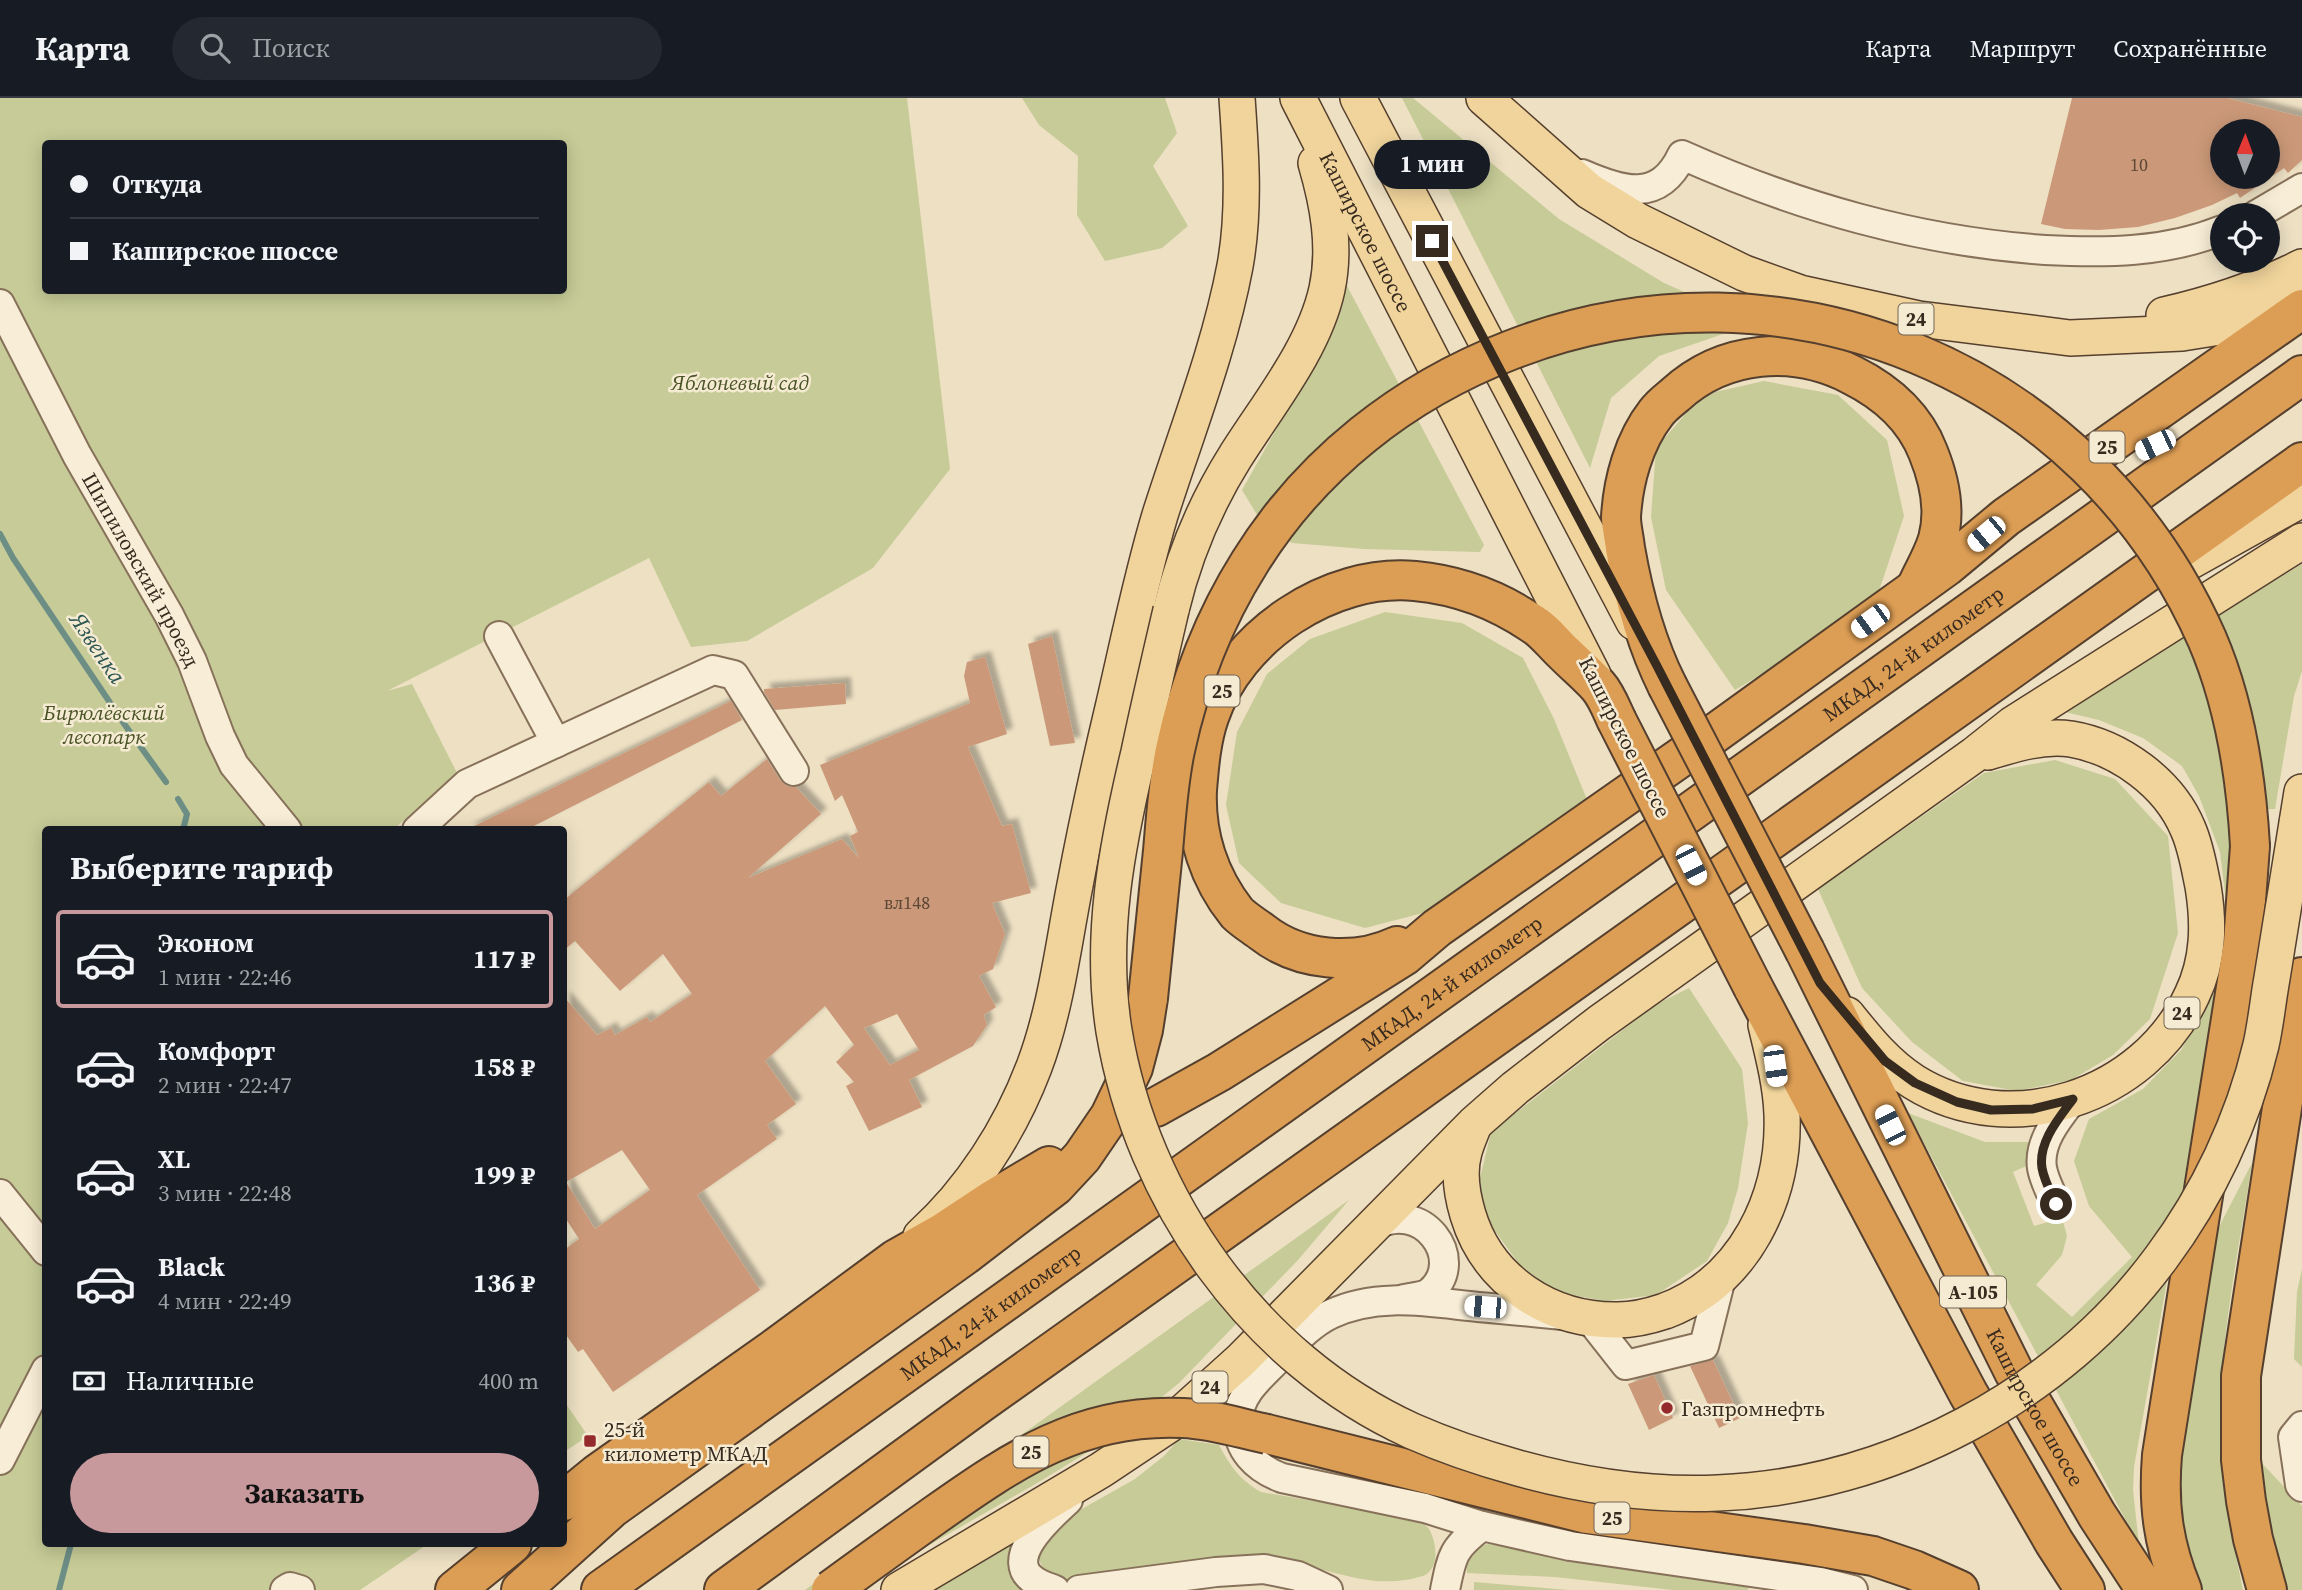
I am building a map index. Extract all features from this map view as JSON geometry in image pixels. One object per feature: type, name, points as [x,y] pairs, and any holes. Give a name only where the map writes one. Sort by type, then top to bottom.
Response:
[{"type":"highway","name":"25","points":[[1915,589],[2006,517],[2302,309]]},
{"type":"highway","points":[[521,1590],[612,1508],[965,1255],[1055,1186],[1082,1157],[1111,1116],[1133,1069],[1143,1030],[1175,750],[1191,692],[1214,629],[1251,561],[1296,500],[1351,443],[1414,397],[1473,364],[1534,341],[1615,320],[1695,312],[1755,314],[1824,323],[1886,341],[1947,366],[2002,397],[2050,433],[2101,480],[2147,534],[2179,582],[2207,640],[2227,694],[2241,749],[2248,798],[2250,846],[2243,943],[2162,1455],[2159,1492],[2162,1522],[2170,1561],[2182,1590]]},
{"type":"highway","points":[[1156,1107],[1219,1072],[1404,956],[1437,928],[1915,589],[1938,539],[1942,506],[1936,472],[1923,439],[1902,408],[1863,380],[1832,364],[1794,356],[1759,355],[1722,365],[1689,381],[1656,412],[1638,442],[1625,483],[1621,520],[1631,580],[1662,675]]},
{"type":"highway","points":[[1947,566],[2132,456],[2298,378]]},
{"type":"highway","name":"МКАД, 24-й километр","points":[[601,1590],[2298,378]]},
{"type":"highway","points":[[724,1590],[990,1396],[2302,462]]},
{"type":"highway","name":"25","points":[[1437,928],[1390,949],[1353,958],[1314,957],[1273,941],[1239,915],[1212,876],[1202,841],[1197,806],[1199,765],[1209,716],[1231,672],[1257,640],[1292,614],[1321,599],[1370,584],[1413,580],[1450,586],[1494,601],[1536,625],[1608,703]]},
{"type":"highway","name":"Каширское шоссе","points":[[1662,675],[1813,967],[2014,1372],[2097,1515],[2146,1590]]},
{"type":"highway","name":"Каширское шоссе","points":[[1608,703],[1757,996],[1968,1393],[2054,1542],[2085,1590]]},
{"type":"highway","points":[[2267,1590],[2253,1539],[2241,1460],[2241,1376],[2302,977]]},
{"type":"highway","points":[[567,1499],[597,1474],[896,1259],[1063,1158]]},
{"type":"highway","name":"25","points":[[831,1590],[1022,1456],[1054,1441],[1095,1427],[1142,1420],[1183,1418],[1267,1434],[1587,1514],[1873,1556],[1959,1590]]},
{"type":"highway","points":[[455,1590],[508,1547]]},
{"type":"main road","points":[[896,1259],[937,1221],[984,1162],[1012,1116],[1034,1068],[1048,1026],[1095,785],[1139,595],[1159,517],[1219,331],[1235,266],[1242,173],[1237,98]]},
{"type":"main road","name":"Каширское шоссе","points":[[1358,98],[1662,675]]},
{"type":"main road","name":"24","points":[[1484,98],[1589,191],[1638,222],[1744,273],[1800,293],[1919,320],[2070,338],[2182,333],[2232,325],[2302,300]]},
{"type":"main road","points":[[1299,100],[1322,184],[1330,226],[1331,256],[1327,288],[1318,321],[1301,353],[1211,498],[1179,577],[1121,830],[1108,922],[1109,977],[1114,1029],[1124,1076],[1145,1145],[1168,1194],[1196,1243],[1241,1301],[1302,1361],[1352,1398],[1409,1430],[1475,1456],[1547,1476],[1598,1486],[1657,1492],[1719,1493],[1778,1487],[1835,1476],[1889,1459],[1960,1429],[2020,1392],[2068,1357],[2112,1316],[2159,1261],[2195,1208],[2226,1147],[2261,1045],[2300,807]]},
{"type":"main road","name":"Каширское шоссе","points":[[1299,100],[1608,703]]},
{"type":"main road","name":"24","points":[[2017,333],[2148,318],[2204,306],[2273,281],[2302,267]]},
{"type":"main road","points":[[2060,635],[2302,499]]},
{"type":"main road","points":[[1757,996],[1775,1066],[1782,1113],[1782,1142],[1776,1180],[1758,1228],[1747,1247],[1721,1278],[1683,1304],[1654,1314],[1619,1321],[1589,1318],[1556,1310],[1529,1297],[1506,1279],[1488,1258],[1474,1235],[1461,1181],[1463,1153],[1474,1124],[1515,1088],[1599,1023],[1974,755],[2013,724],[2302,541]]},
{"type":"main road","name":"24","points":[[1813,967],[1885,1061],[1915,1083],[1957,1102],[1991,1110],[2033,1109],[2073,1099],[2110,1083],[2145,1059],[2174,1027],[2193,994],[2205,958],[2208,915],[2199,865],[2188,829],[2175,806],[2153,780],[2124,759],[2094,744],[2068,739],[2029,740],[1974,755]]},
{"type":"main road","name":"24","points":[[899,1590],[1101,1470],[1170,1424],[1241,1360],[1474,1124]]},
{"type":"street","points":[[1560,165],[1613,187],[1638,189],[1665,180],[1682,155],[1769,192],[1833,213],[1898,230],[1990,246],[2096,253],[2127,252],[2189,241],[2210,234]]},
{"type":"street","points":[[2276,203],[2302,188]]},
{"type":"street","name":"Шипиловский проезд","points":[[0,304],[77,456],[169,615],[192,661],[220,736],[234,765],[284,826]]},
{"type":"street","points":[[499,636],[556,743]]},
{"type":"street","points":[[422,826],[467,784],[713,670],[734,675],[794,771]]},
{"type":"street","points":[[2056,1204],[2042,1168],[2043,1147],[2055,1122],[2073,1099]]},
{"type":"street","points":[[0,1195],[42,1246]]},
{"type":"street","points":[[1372,1227],[1388,1219],[1410,1219],[1430,1230],[1441,1249],[1442,1272],[1431,1291],[1426,1294],[1370,1302],[1330,1315],[1313,1326],[1249,1389],[1240,1406],[1238,1426],[1247,1453],[1260,1468],[1282,1478],[1425,1508],[1482,1526],[1570,1546],[1821,1582],[1853,1590]]},
{"type":"street","points":[[1398,1300],[1589,1318],[1626,1365],[1704,1346],[1721,1278]]},
{"type":"street","points":[[0,1460],[42,1378]]},
{"type":"street","points":[[2302,1426],[2293,1437],[2302,1487]]},
{"type":"street","points":[[1055,1590],[1032,1580],[1025,1569],[1029,1541],[1044,1523],[1101,1470]]},
{"type":"street","points":[[1425,1508],[1438,1523],[1451,1559]]},
{"type":"street","points":[[1445,1590],[1451,1559],[1459,1545],[1482,1526]]},
{"type":"street","points":[[1873,1556],[1908,1590]]},
{"type":"street","points":[[1079,1590],[1216,1572],[1264,1569],[1298,1576],[1328,1590]]},
{"type":"street","points":[[285,1590],[290,1587],[300,1590]]},
{"type":"green space","points":[[0,98],[907,98],[950,469],[873,568],[747,641],[691,647],[649,558],[387,691],[412,684],[457,773],[397,826],[42,826],[42,1547],[424,1547],[360,1590],[0,1590]]},
{"type":"green space","points":[[1022,98],[1165,98],[1177,133],[1153,166],[1188,226],[1162,248],[1105,261],[1077,215],[1078,156],[1039,125]]},
{"type":"green space","points":[[1402,98],[1413,98],[1559,219],[1664,283],[1755,323],[1659,356],[1611,398],[1590,468]]},
{"type":"green space","points":[[1346,284],[1484,545],[1480,552],[1364,549],[1292,543],[1262,523],[1242,490],[1332,330]]},
{"type":"green space","points":[[1764,381],[1838,395],[1887,440],[1904,516],[1879,591],[1819,640],[1735,690],[1666,590],[1651,517],[1656,448],[1702,395]]},
{"type":"green space","points":[[2302,564],[2302,671],[2294,696],[2275,809],[2233,810],[2230,934],[2220,852],[2199,796],[2182,766],[2143,738],[2099,720],[2061,711]]},
{"type":"green space","points":[[1385,612],[1462,623],[1523,658],[1554,719],[1590,807],[1446,907],[1365,928],[1281,903],[1239,863],[1226,805],[1237,732],[1267,674],[1310,639]]},
{"type":"green space","points":[[2055,760],[2115,779],[2168,836],[2178,933],[2150,1019],[2113,1055],[2071,1080],[2017,1091],[1963,1081],[1912,1042],[1862,988],[1818,889],[1984,773]]},
{"type":"green space","points":[[1689,988],[1742,1069],[1748,1123],[1738,1188],[1728,1223],[1707,1261],[1656,1295],[1605,1301],[1555,1292],[1519,1264],[1487,1220],[1478,1187],[1491,1132],[1655,1005]]},
{"type":"green space","points":[[2209,994],[2218,994],[2134,1467],[2133,1490],[2139,1545],[1908,1113],[1985,1142],[2032,1142],[2033,1163],[2013,1172],[2034,1226],[2062,1218],[2067,1236],[2062,1255],[2036,1285],[2072,1317],[2132,1257],[2089,1206],[2074,1161],[2089,1119],[2143,1089],[2182,1049]]},
{"type":"green space","points":[[2252,1163],[2228,1315],[2220,1431],[2223,1484],[2243,1590],[2195,1590],[2174,1494],[2206,1252]]},
{"type":"green space","points":[[1349,1200],[1298,1260],[1179,1383],[1117,1434],[929,1545],[863,1590],[805,1590]]},
{"type":"green space","points":[[2302,1269],[2302,1367],[2294,1359],[2297,1292]]},
{"type":"green space","points":[[567,1405],[588,1436],[567,1450]]},
{"type":"green space","points":[[1179,1439],[1219,1445],[1236,1472],[1261,1492],[1417,1519],[1429,1529],[1434,1541],[1432,1568],[1423,1576],[1390,1581],[1360,1579],[1285,1564],[1066,1585],[1046,1571],[1036,1549],[1057,1523],[1135,1479],[1164,1456]]},
{"type":"green space","points":[[2258,1459],[2302,1506],[2302,1590],[2287,1590],[2267,1526]]},
{"type":"green space","points":[[1027,1527],[1033,1590],[921,1590]]},
{"type":"green space","points":[[1489,1544],[1749,1583],[1748,1590],[1673,1590],[1555,1577],[1467,1573],[1466,1556],[1472,1546]]},
{"type":"green space","points":[[1474,1582],[1569,1590],[1474,1590]]},
{"type":"building","points":[[2072,98],[2227,98],[2302,117],[2302,160],[2288,173],[2284,168],[2280,171],[2280,119],[2210,119],[2210,189],[2253,189],[2240,198],[2237,193],[2175,218],[2138,227],[2065,229],[2041,224]]},
{"type":"building","points":[[1052,636],[1075,743],[1050,746],[1028,644]]},
{"type":"building","points":[[985,657],[1007,734],[968,747],[1002,826],[1012,824],[1031,893],[992,903],[1005,934],[993,969],[979,976],[996,1007],[984,1015],[987,1025],[973,1046],[909,1080],[922,1107],[869,1131],[846,1086],[854,1082],[836,1062],[854,1045],[825,1006],[765,1061],[796,1104],[767,1125],[777,1139],[697,1195],[760,1290],[613,1392],[583,1349],[578,1352],[567,1336],[567,1248],[579,1239],[567,1221],[567,1184],[595,1229],[650,1190],[622,1150],[567,1181],[567,1000],[597,1035],[611,1028],[615,1035],[647,1017],[650,1022],[692,994],[663,954],[620,991],[575,941],[567,948],[567,898],[709,782],[721,796],[767,759],[780,780],[787,786],[796,787],[821,814],[748,878],[842,839],[859,858],[850,836],[858,832],[842,795],[835,801],[820,765],[970,703],[964,676],[967,662]],"holes":[[[897,1014],[919,1050],[890,1065],[864,1028]]]},
{"type":"building","points":[[845,683],[846,704],[775,710],[764,692],[764,689]]},
{"type":"building","points":[[731,701],[742,720],[534,826],[474,826]]},
{"type":"building","points":[[1713,1360],[1740,1418],[1719,1428],[1690,1366]]},
{"type":"building","points":[[1654,1375],[1673,1418],[1649,1430],[1628,1384]]},
{"type":"waterway","name":"Язвенка","points":[[0,534],[13,558],[166,782]]},
{"type":"waterway","name":"Язвенка","points":[[178,799],[187,814],[184,826]]},
{"type":"waterway","name":"Язвенка","points":[[59,1590],[70,1547]]},
{"type":"place","name":"Газпромнефть","points":[[1667,1408]]},
{"type":"place","name":"25-й километр МКАД","points":[[590,1441]]},
{"type":"route","points":[[1432,241],[1657,666],[1820,983],[1885,1061],[1915,1083],[1957,1102],[1991,1110],[2033,1109],[2073,1099],[2055,1122],[2043,1147],[2042,1168],[2056,1204]]},
{"type":"park label","name":"Яблоневый сад","points":[[740,382]]},
{"type":"park label","name":"Бирюлёвский лесопарк","points":[[104,724]]}]
